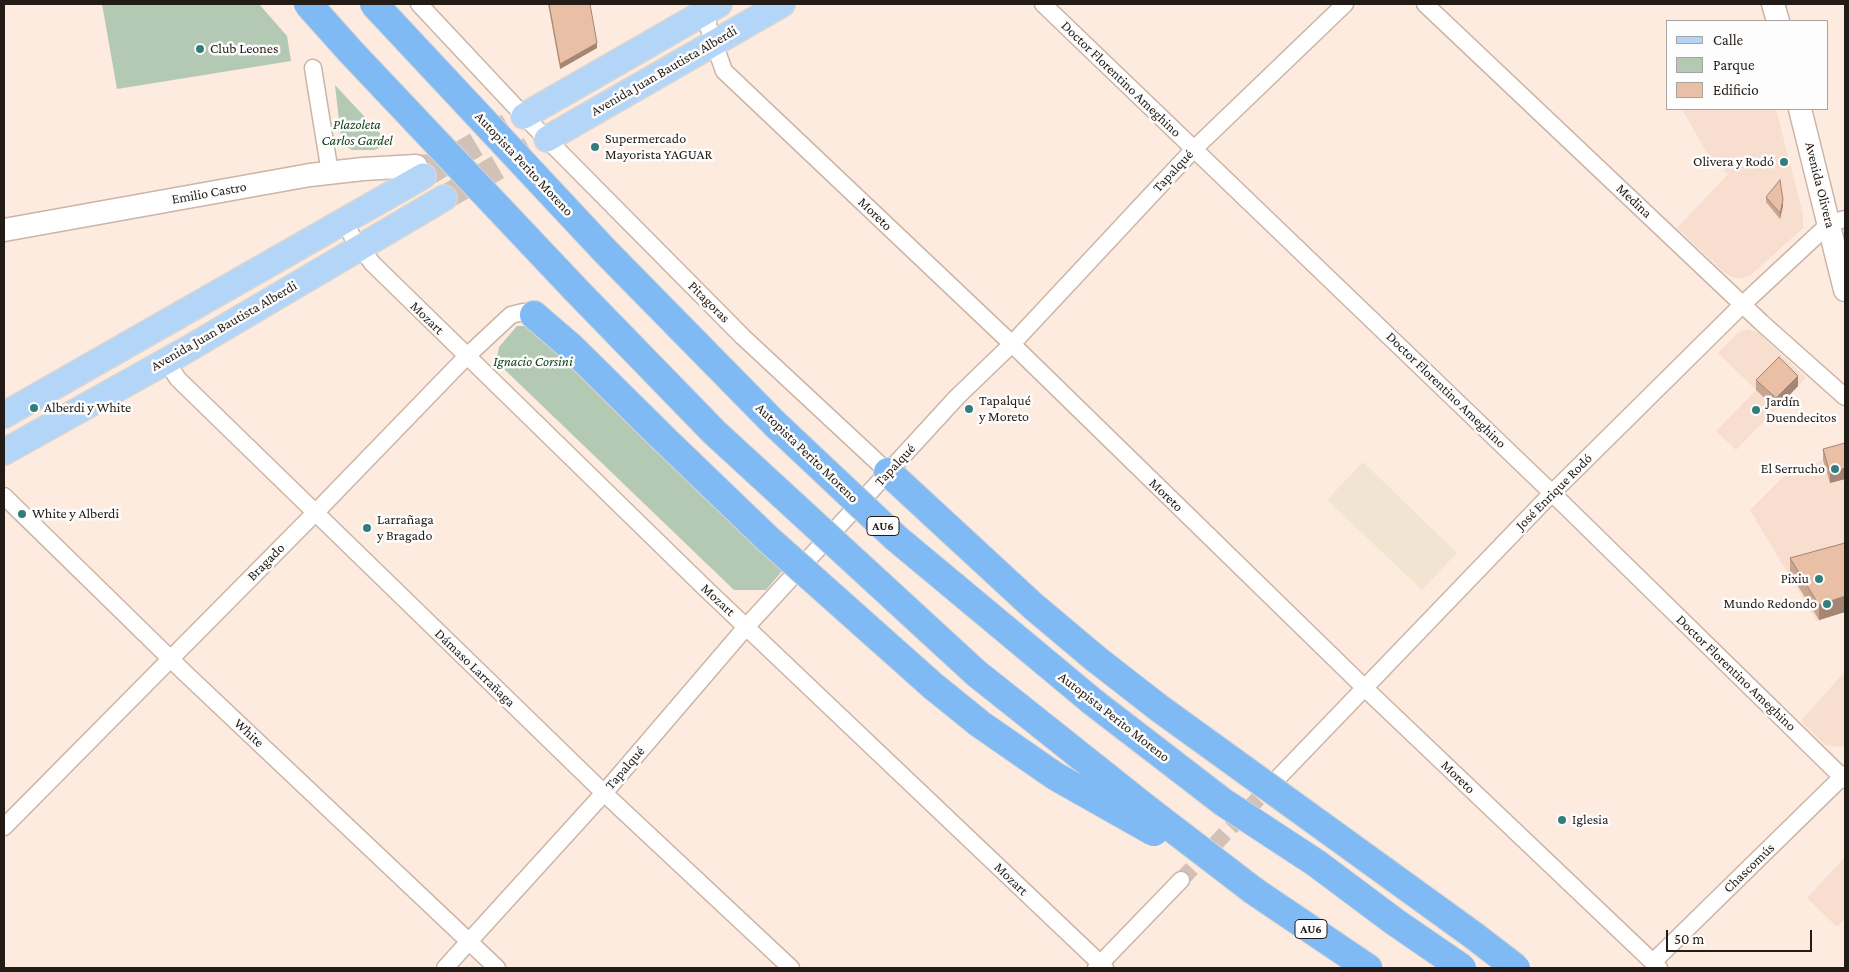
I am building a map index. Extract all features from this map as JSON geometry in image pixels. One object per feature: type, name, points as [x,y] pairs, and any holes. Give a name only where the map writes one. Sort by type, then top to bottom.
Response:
[{"type":"highway","name":"AU6","points":[[308,4],[576,290],[714,432],[976,673],[1110,780],[1254,891],[1368,968]]},
{"type":"highway","name":"Autopista Perito Moreno","points":[[374,4],[606,252],[776,425],[896,538],[1093,702],[1223,802],[1316,863],[1395,922],[1462,968]]},
{"type":"highway","points":[[534,316],[570,346],[660,436],[768,539],[933,686],[980,724],[1055,776],[1254,891]]},
{"type":"highway","points":[[888,472],[1033,606],[1096,659],[1160,708],[1474,935],[1516,968]]},
{"type":"main road","name":"Avenida Juan Bautista Alberdi","points":[[535,128],[714,42],[782,4]]},
{"type":"main road","points":[[535,128],[710,6]]},
{"type":"main road","points":[[4,415],[344,220],[420,171]]},
{"type":"main road","name":"Avenida Juan Bautista Alberdi","points":[[4,452],[166,361],[444,198]]},
{"type":"street","points":[[419,4],[535,128]]},
{"type":"street","name":"Doctor Florentino Ameghino","points":[[1043,4],[1552,493],[1844,777]]},
{"type":"street","name":"Tapalqué","points":[[445,968],[604,793],[747,626],[957,397],[1012,344],[1194,149],[1345,4]]},
{"type":"street","name":"Medina","points":[[1425,4],[1743,304],[1845,397]]},
{"type":"street","points":[[1773,4],[1778,20]]},
{"type":"street","name":"Moreto","points":[[710,6],[709,29],[724,71],[1012,344],[1365,688],[1656,965]]},
{"type":"street","points":[[313,68],[330,173]]},
{"type":"street","name":"Avenida Olivera","points":[[1800,110],[1837,221],[1845,290]]},
{"type":"street","name":"Pitagoras","points":[[535,128],[743,337],[888,472]]},
{"type":"street","name":"Emilio Castro","points":[[4,230],[330,173],[420,171]]},
{"type":"street","name":"Mozart","points":[[344,220],[372,263],[1101,967]]},
{"type":"street","name":"José Enrique Rodó","points":[[1276,780],[1552,493],[1743,304],[1837,221]]},
{"type":"street","name":"Bragado","points":[[4,827],[169,658],[316,512],[467,356],[511,316],[523,312],[534,316]]},
{"type":"street","name":"Dámaso Larrañaga","points":[[166,361],[178,379],[604,793],[790,968]]},
{"type":"street","name":"White","points":[[4,496],[169,658],[497,968]]},
{"type":"street","name":"Chascomús","points":[[1656,965],[1844,777]]},
{"type":"street","points":[[1101,967],[1181,880]]},
{"type":"shaded area","points":[[1683,110],[1776,110],[1803,214],[1803,228],[1751,275],[1739,279],[1726,274],[1677,228],[1728,174],[1709,157]]},
{"type":"shaded area","points":[[1748,329],[1759,333],[1806,378],[1736,450],[1716,431],[1756,390],[1718,353],[1739,332]]},
{"type":"shaded area","points":[[1845,453],[1845,611],[1817,622],[1750,510],[1788,472]]},
{"type":"shaded area","points":[[1363,462],[1457,553],[1422,590],[1327,500]]},
{"type":"shaded area","points":[[1845,671],[1845,745],[1840,747],[1825,745],[1801,721]]},
{"type":"shaded area","points":[[1845,857],[1845,919],[1837,927],[1807,898]]},
{"type":"green space","name":"Club Leones","points":[[102,4],[259,4],[287,36],[291,61],[117,89]]},
{"type":"green space","name":"Plazoleta Carlos Gardel","points":[[335,85],[390,144],[374,150],[352,150],[345,146],[341,138]]},
{"type":"green space","name":"Ignacio Corsini","points":[[517,326],[525,326],[538,332],[783,570],[766,590],[734,590],[505,370],[497,357],[499,347]]},
{"type":"building","points":[[549,4],[590,4],[597,43],[560,64]]},
{"type":"building","points":[[1780,180],[1783,200],[1780,213],[1766,197]]},
{"type":"building","points":[[1779,357],[1798,376],[1776,398],[1756,380]]},
{"type":"building","points":[[1845,443],[1845,468],[1830,473],[1823,449]]},
{"type":"building","points":[[1845,543],[1845,596],[1819,605],[1790,558]]},
{"type":"tunnel","points":[[423,176],[524,116]]},
{"type":"tunnel","points":[[444,198],[547,139]]},
{"type":"tunnel","points":[[416,166],[445,164]]},
{"type":"tunnel","points":[[1181,880],[1274,782]]},
{"type":"place","name":"Club Leones","points":[[200,49]]},
{"type":"place","name":"Supermercado Mayorista YAGUAR","points":[[595,147]]},
{"type":"place","name":"Olivera y Rodó","points":[[1784,162]]},
{"type":"place","name":"Alberdi y White","points":[[34,408]]},
{"type":"place","name":"Tapalqué y Moreto","points":[[969,409]]},
{"type":"place","name":"Jardín Duendecitos","points":[[1756,410]]},
{"type":"place","name":"El Serrucho","points":[[1835,469]]},
{"type":"place","name":"White y Alberdi","points":[[22,514]]},
{"type":"place","name":"Larrañaga y Bragado","points":[[367,528]]},
{"type":"place","name":"Pixiu","points":[[1819,579]]},
{"type":"place","name":"Mundo Redondo","points":[[1827,604]]},
{"type":"place","name":"Iglesia","points":[[1562,820]]}]
